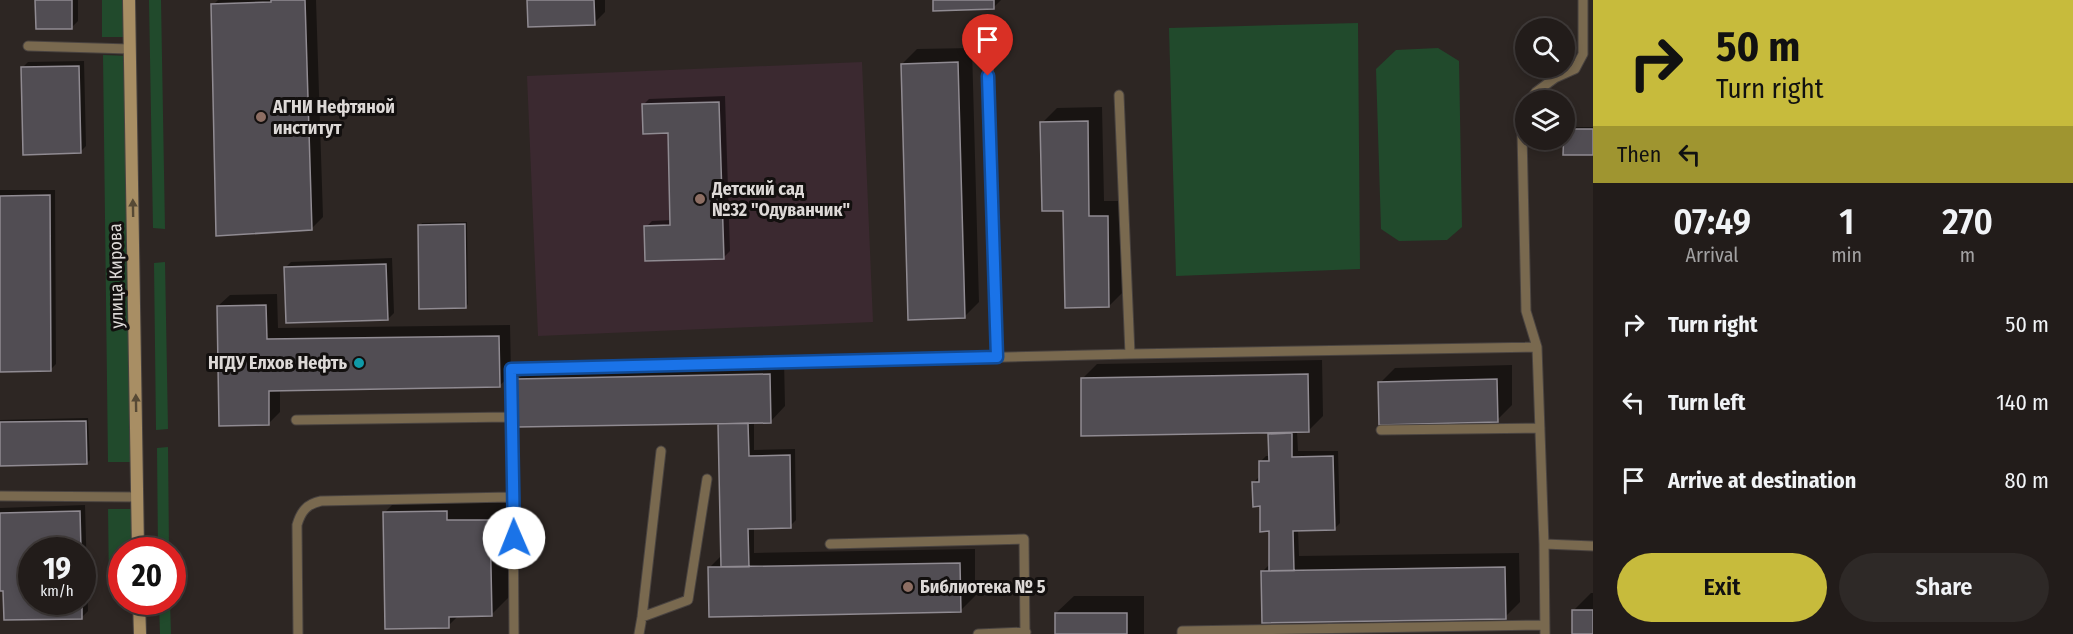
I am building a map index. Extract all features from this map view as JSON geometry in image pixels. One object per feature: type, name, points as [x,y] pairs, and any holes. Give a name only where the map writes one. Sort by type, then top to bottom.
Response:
[{"type":"street","name":"улица Кирова","points":[[129,0],[138,537]]},
{"type":"street","points":[[139,615],[140,634]]},
{"type":"lane","points":[[1539,90],[1555,78],[1575,69],[1583,54],[1583,0]]},
{"type":"lane","points":[[28,46],[130,49]]},
{"type":"lane","points":[[988,53],[997,357]]},
{"type":"lane","points":[[1119,96],[1130,354]]},
{"type":"lane","points":[[1182,634],[1182,631],[1545,629],[1537,347],[1526,311],[1522,150]]},
{"type":"lane","points":[[514,634],[511,369],[1537,347]]},
{"type":"lane","points":[[296,420],[512,417]]},
{"type":"lane","points":[[1381,430],[1540,428]]},
{"type":"lane","points":[[639,634],[661,451]]},
{"type":"lane","points":[[642,617],[688,600],[707,479]]},
{"type":"lane","points":[[0,496],[137,497]]},
{"type":"lane","points":[[298,634],[297,525],[306,507],[321,501],[513,497]]},
{"type":"lane","points":[[830,544],[1024,539],[1025,633],[978,634]]},
{"type":"lane","points":[[1544,544],[1593,546]]},
{"type":"shaded area","name":"Детский сад №32 \"Одуванчик\"","points":[[862,62],[873,322],[538,336],[527,76]]},
{"type":"green space","points":[[102,0],[129,0],[130,37],[102,37]]},
{"type":"green space","points":[[149,0],[161,0],[165,229],[153,228]]},
{"type":"green space","points":[[1358,23],[1360,269],[1176,276],[1169,28]]},
{"type":"green space","points":[[1438,48],[1459,61],[1462,227],[1447,240],[1399,241],[1381,229],[1376,69],[1396,50]]},
{"type":"green space","points":[[103,55],[130,56],[137,462],[108,462]]},
{"type":"green space","points":[[165,262],[168,429],[156,430],[154,263]]},
{"type":"green space","points":[[168,447],[169,537],[158,537],[157,448]]},
{"type":"green space","points":[[108,509],[138,509],[138,537],[108,537]]},
{"type":"green space","points":[[159,615],[170,615],[171,634],[160,634]]},
{"type":"building","points":[[35,0],[72,0],[72,29],[36,29]]},
{"type":"building","name":"АГНИ Нефтяной институт","points":[[271,0],[305,0],[312,230],[216,236],[211,4],[271,2]]},
{"type":"building","points":[[527,0],[594,0],[595,25],[528,27]]},
{"type":"building","points":[[933,0],[994,0],[994,9],[933,11]]},
{"type":"building","points":[[958,62],[965,318],[908,320],[901,64]]},
{"type":"building","points":[[79,66],[81,153],[23,155],[21,67]]},
{"type":"building","points":[[719,102],[724,259],[645,261],[644,226],[670,225],[668,133],[643,134],[642,104]]},
{"type":"building","points":[[1088,121],[1089,216],[1108,216],[1109,307],[1065,308],[1063,211],[1042,211],[1040,122]]},
{"type":"building","points":[[1575,129],[1593,129],[1593,155],[1563,155],[1563,150],[1575,150]]},
{"type":"building","points":[[50,195],[51,371],[0,372],[0,196]]},
{"type":"building","points":[[465,224],[466,308],[419,309],[418,225]]},
{"type":"building","points":[[386,264],[388,320],[286,323],[284,267]]},
{"type":"building","name":"НГДУ Елхов Нефть","points":[[266,305],[267,339],[499,336],[500,387],[269,391],[269,425],[219,426],[217,306]]},
{"type":"building","points":[[770,374],[771,423],[517,427],[516,379]]},
{"type":"building","points":[[1308,374],[1309,432],[1081,436],[1081,378]]},
{"type":"building","points":[[1497,379],[1498,422],[1379,425],[1378,382]]},
{"type":"building","points":[[86,421],[87,464],[0,466],[0,422]]},
{"type":"building","points":[[748,423],[749,456],[790,455],[791,528],[748,529],[749,567],[721,567],[718,424]]},
{"type":"building","points":[[1292,433],[1292,457],[1333,456],[1335,530],[1293,531],[1294,571],[1269,571],[1269,531],[1260,532],[1260,506],[1253,507],[1252,482],[1259,482],[1259,461],[1269,461],[1268,434]]},
{"type":"building","points":[[80,511],[81,537],[18,537],[18,615],[82,615],[82,619],[4,620],[3,591],[0,591],[0,513]]},
{"type":"building","points":[[447,511],[447,520],[490,520],[492,616],[449,617],[449,628],[385,629],[383,512]]},
{"type":"building","points":[[960,563],[961,612],[709,617],[708,567]]},
{"type":"building","points":[[1505,567],[1506,619],[1262,623],[1261,571]]},
{"type":"building","points":[[1572,610],[1593,610],[1593,634],[1572,634]]},
{"type":"building","points":[[1055,613],[1127,613],[1127,634],[1055,634]]},
{"type":"place","name":"АГНИ Нефтяной институт","points":[[261,117]]},
{"type":"place","name":"Детский сад №32 \"Одуванчик\"","points":[[700,199]]},
{"type":"place","name":"НГДУ Елхов Нефть","points":[[359,363]]},
{"type":"place","name":"Библиотека № 5","points":[[908,587]]},
{"type":"route","points":[[514,538],[511,369],[997,357],[988,76]]}]
